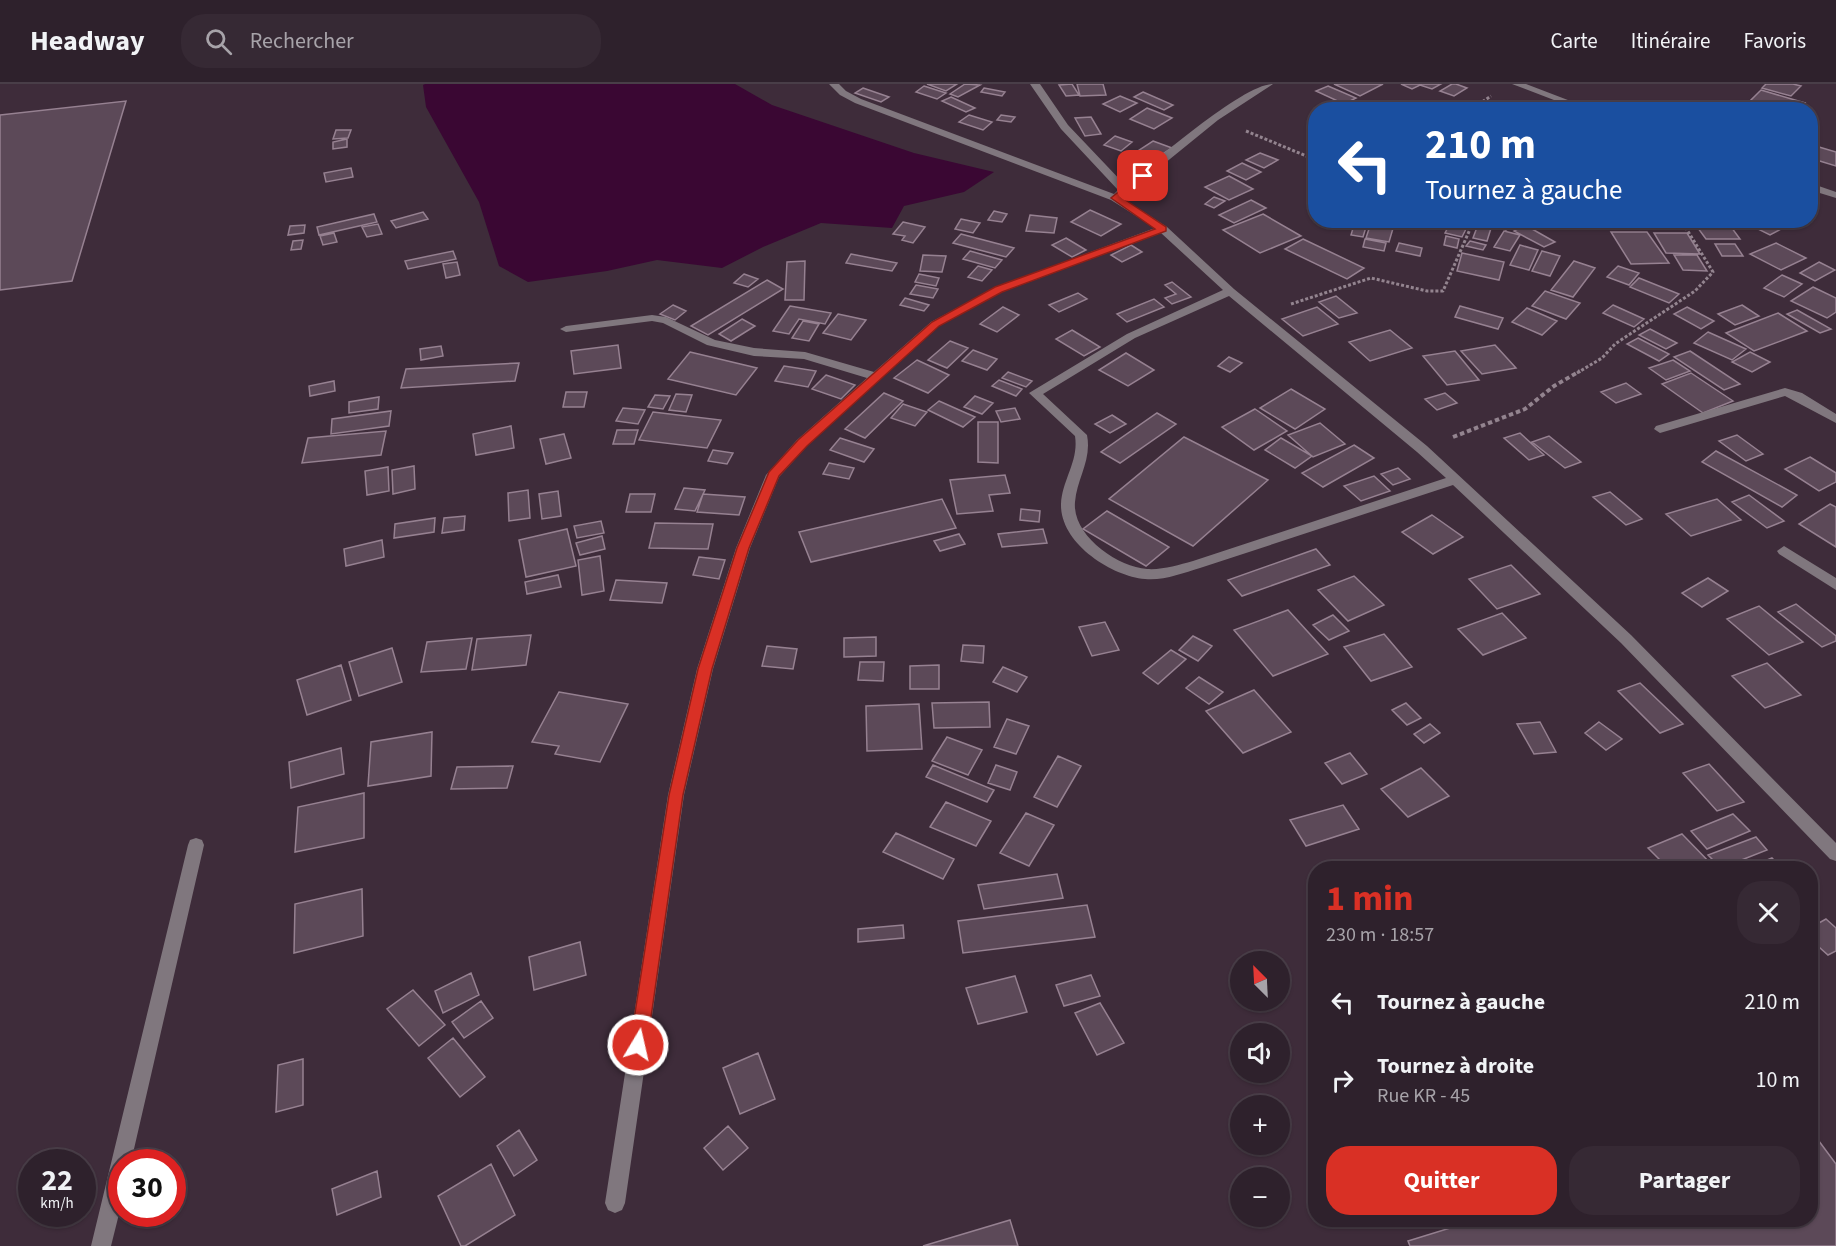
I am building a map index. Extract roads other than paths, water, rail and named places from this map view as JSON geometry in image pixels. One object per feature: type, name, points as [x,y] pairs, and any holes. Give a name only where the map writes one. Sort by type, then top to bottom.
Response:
[{"type":"street","points":[[834,84],[843,93],[858,101],[1120,194]]},
{"type":"street","points":[[1035,84],[1044,101],[1120,194],[1163,229],[1230,291],[1422,449],[1626,639],[1836,854]]},
{"type":"street","points":[[1120,194],[1215,118],[1268,84]]},
{"type":"street","points":[[1517,84],[1568,102]]},
{"type":"street","points":[[1818,189],[1836,195]]},
{"type":"street","points":[[615,1203],[676,795],[705,669],[743,548],[773,475],[802,443],[935,324],[998,290],[1163,229]]},
{"type":"street","points":[[1230,291],[1131,336],[1035,393],[1081,435],[1083,442],[1080,461],[1068,506],[1074,526],[1084,542],[1120,567],[1144,574],[1165,573],[1455,480]]},
{"type":"street","points":[[566,330],[633,320],[666,320],[711,343],[754,352],[805,356],[876,377]]},
{"type":"street","points":[[1660,429],[1785,392],[1798,396],[1836,419]]},
{"type":"street","points":[[1784,551],[1836,585]]},
{"type":"street","points":[[101,1246],[196,845]]}]
